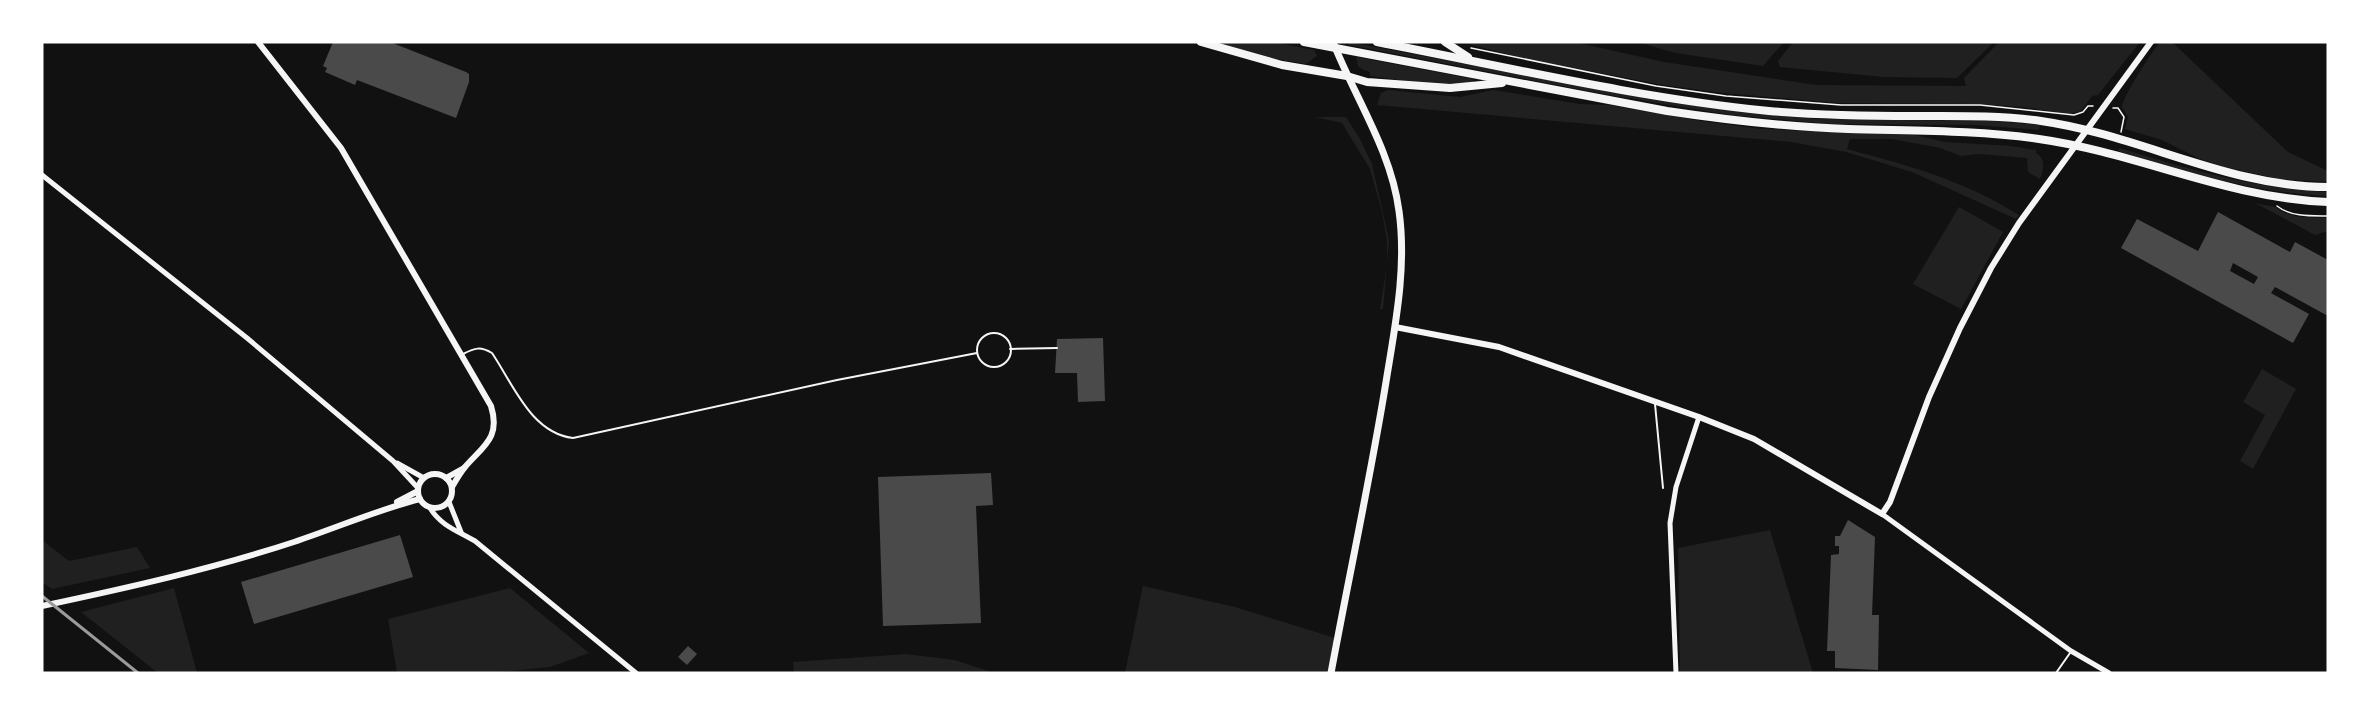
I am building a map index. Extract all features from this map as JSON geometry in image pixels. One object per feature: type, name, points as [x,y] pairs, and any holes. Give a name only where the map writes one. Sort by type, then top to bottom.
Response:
[{"type":"main road","points":[[1200,42],[1282,65],[1347,76],[1367,82],[1450,88],[1514,82]]},
{"type":"main road","points":[[1304,42],[1675,112],[1756,123],[2013,136],[2075,146],[2249,193],[2305,201],[2328,201]]},
{"type":"main road","points":[[1331,673],[1395,327],[1402,251],[1399,209],[1388,162],[1333,42]]},
{"type":"main road","points":[[1377,42],[1723,106],[1836,115],[2004,117],[2042,121],[2124,139],[2241,177],[2279,184],[2328,187]]},
{"type":"main road","points":[[1445,42],[1474,61]]},
{"type":"street","points":[[258,42],[340,148],[490,406],[494,421],[492,435],[486,447],[464,467],[446,478]]},
{"type":"street","points":[[1882,514],[1890,502],[1936,381],[1991,268],[2019,223],[2151,42]]},
{"type":"street","points":[[42,175],[247,338],[393,461],[418,489],[420,499],[430,508],[436,518],[452,530],[461,532],[476,542],[636,673]]},
{"type":"street","points":[[1395,327],[1499,347],[1655,401],[1754,439],[1882,514],[2071,651],[2109,673]]},
{"type":"street","points":[[1676,673],[1670,523],[1676,488],[1699,417]]},
{"type":"street","points":[[393,461],[424,478]]},
{"type":"street","points":[[430,508],[440,508],[448,502],[452,487],[464,467]]},
{"type":"street","points":[[385,508],[418,489],[424,478],[435,474],[446,478],[452,487]]},
{"type":"street","points":[[42,606],[201,570],[295,542],[385,508],[420,499]]},
{"type":"street","points":[[448,502],[461,532]]},
{"type":"lane","points":[[992,333],[1002,336],[1010,349],[1005,363],[996,367],[990,367],[981,362],[977,352],[979,342],[992,333]]},
{"type":"lane","points":[[461,355],[476,348],[483,348],[492,353],[535,418],[557,435],[573,438],[826,382],[977,352]]},
{"type":"lane","points":[[1010,349],[1056,348]]},
{"type":"lane","points":[[1655,401],[1663,488]]},
{"type":"lane","points":[[2056,673],[2071,651]]},
{"type":"path","points":[[1468,47],[1656,86],[1784,102],[1909,106],[1980,105],[2074,115],[2083,112],[2088,106]]},
{"type":"shaded area","points":[[1211,42],[1273,42],[1314,50],[1317,56],[1306,64],[1258,56]]},
{"type":"shaded area","points":[[1349,42],[1660,101],[1749,113],[1814,119],[1993,121],[2040,125],[2039,130],[1976,125],[1831,124],[1730,115],[1609,95],[1349,45]]},
{"type":"shaded area","points":[[1461,42],[1574,42],[1664,62],[1816,85],[1966,86],[1964,78],[1999,42],[2140,42],[2098,95],[2092,96],[2081,111],[2069,114],[2023,107],[1979,104],[1839,103],[1723,93],[1663,85],[1518,57]]},
{"type":"shaded area","points":[[1637,42],[1784,42],[1763,66],[1676,53]]},
{"type":"shaded area","points":[[1793,42],[1994,42],[1957,78],[1883,77],[1780,67],[1778,61]]},
{"type":"shaded area","points":[[2160,42],[2172,42],[2288,152],[2328,171],[2328,182],[2279,179],[2225,167],[2200,159],[2162,140],[2125,129],[2128,117],[2122,107],[2123,102],[2138,74]]},
{"type":"shaded area","points":[[1356,57],[1473,79],[1473,82],[1434,84],[1370,76],[1370,72],[1358,66]]},
{"type":"shaded area","points":[[1388,90],[1460,97],[1493,90],[1580,104],[1609,105],[1761,129],[1915,135],[1945,142],[2011,146],[2036,150],[2043,161],[2043,168],[2040,179],[2028,172],[2027,158],[1978,154],[1961,156],[1940,148],[1892,139],[1850,139],[1847,149],[1957,183],[2019,215],[2016,219],[1912,172],[1846,152],[1791,142],[1377,105],[1381,93]]},
{"type":"shaded area","points":[[1315,117],[1346,117],[1360,139],[1372,164],[1389,240],[1387,263],[1387,241],[1382,212],[1370,169],[1342,123]]},
{"type":"shaded area","points":[[2119,148],[2222,177],[2275,187],[2328,192],[2328,196],[2248,186],[2118,151]]},
{"type":"shaded area","points":[[2255,203],[2275,207],[2299,217],[2328,218],[2328,231],[2315,235]]},
{"type":"shaded area","points":[[1959,207],[2003,232],[1961,309],[1913,284]]},
{"type":"shaded area","points":[[1387,267],[1383,309],[1380,309]]},
{"type":"shaded area","points":[[2262,369],[2296,389],[2253,469],[2240,461],[2265,415],[2243,402]]},
{"type":"shaded area","points":[[1770,530],[1813,673],[1680,673],[1678,548]]},
{"type":"shaded area","points":[[42,540],[69,561],[137,547],[150,568],[52,589],[42,582]]},
{"type":"shaded area","points":[[1143,586],[1235,607],[1335,638],[1329,673],[1125,673]]},
{"type":"shaded area","points":[[174,588],[197,673],[158,673],[81,612]]},
{"type":"shaded area","points":[[510,588],[589,653],[550,667],[490,673],[397,673],[388,619]]},
{"type":"shaded area","points":[[906,654],[955,660],[994,673],[794,673],[793,662]]},
{"type":"building","points":[[333,42],[390,42],[466,72],[469,74],[469,82],[456,118],[357,80],[355,85],[325,72],[327,68],[323,66]]},
{"type":"building","points":[[2218,212],[2290,252],[2295,242],[2328,260],[2328,316],[2275,287],[2271,293],[2309,314],[2293,343],[2121,248],[2137,219],[2198,251]],"holes":[[[2233,263],[2258,277],[2254,284],[2230,271]]]},
{"type":"building","points":[[1103,338],[1105,401],[1078,402],[1077,373],[1055,373],[1057,339]]},
{"type":"building","points":[[991,473],[993,505],[976,506],[981,623],[883,626],[878,477]]},
{"type":"building","points":[[1848,520],[1875,537],[1872,615],[1879,615],[1878,670],[1835,668],[1835,651],[1827,651],[1831,555],[1839,554],[1839,546],[1835,546],[1835,536],[1840,536]]},
{"type":"building","points":[[400,535],[413,577],[254,624],[241,582]]},
{"type":"building","points":[[688,646],[697,654],[687,665],[678,657]]},
{"type":"railway","points":[[42,596],[138,673]]}]
